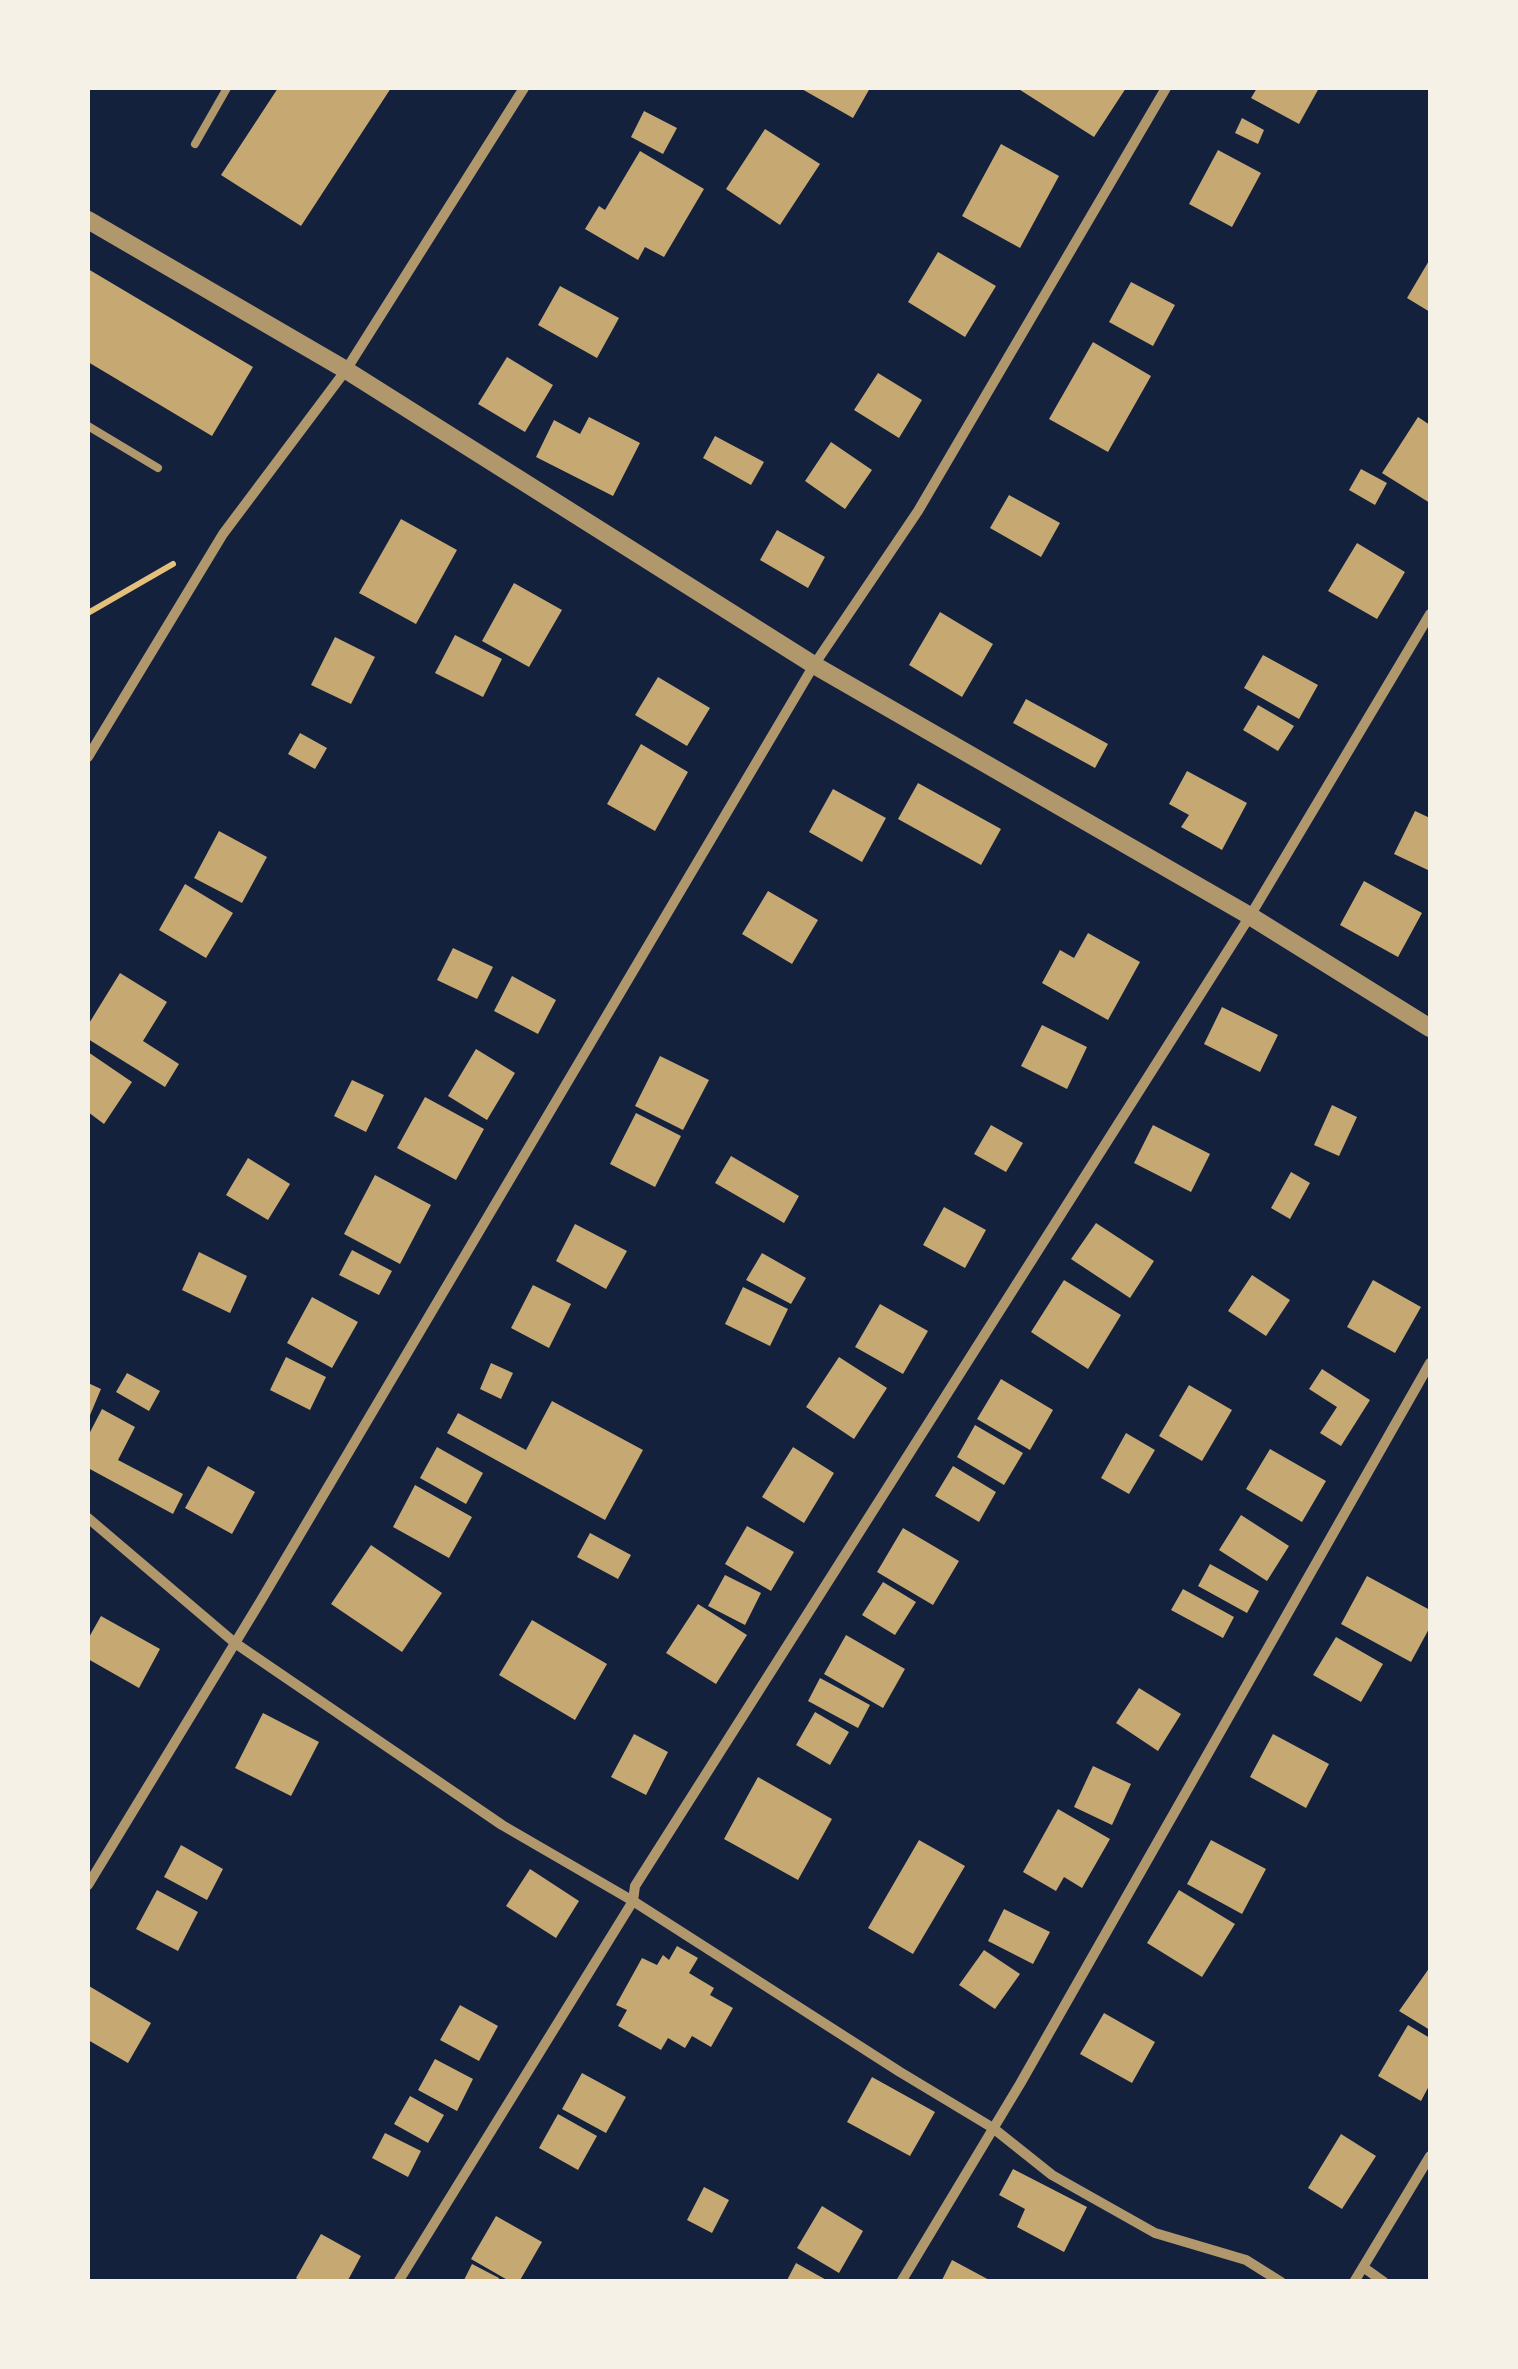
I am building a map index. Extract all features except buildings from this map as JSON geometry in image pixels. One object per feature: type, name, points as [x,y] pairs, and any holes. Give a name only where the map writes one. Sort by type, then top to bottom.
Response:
[{"type":"street","points":[[88,757],[223,534],[346,370],[524,88]]},
{"type":"street","points":[[88,1885],[814,665],[918,511],[1166,88]]},
{"type":"street","points":[[88,220],[346,370],[814,665],[1250,916],[1430,1028]]},
{"type":"street","points":[[398,2282],[633,1900],[635,1886],[1250,916],[1430,614]]},
{"type":"street","points":[[901,2282],[994,2128],[1430,1363]]},
{"type":"street","points":[[88,1518],[235,1643],[502,1825],[633,1900],[994,2128],[1052,2175],[1154,2232],[1246,2260],[1281,2282]]},
{"type":"street","points":[[1354,2282],[1430,2156]]},
{"type":"street","points":[[1363,2267],[1384,2282]]},
{"type":"lane","points":[[194,144],[227,88]]},
{"type":"lane","points":[[88,426],[158,468]]},
{"type":"path","points":[[88,613],[178,561]]}]
